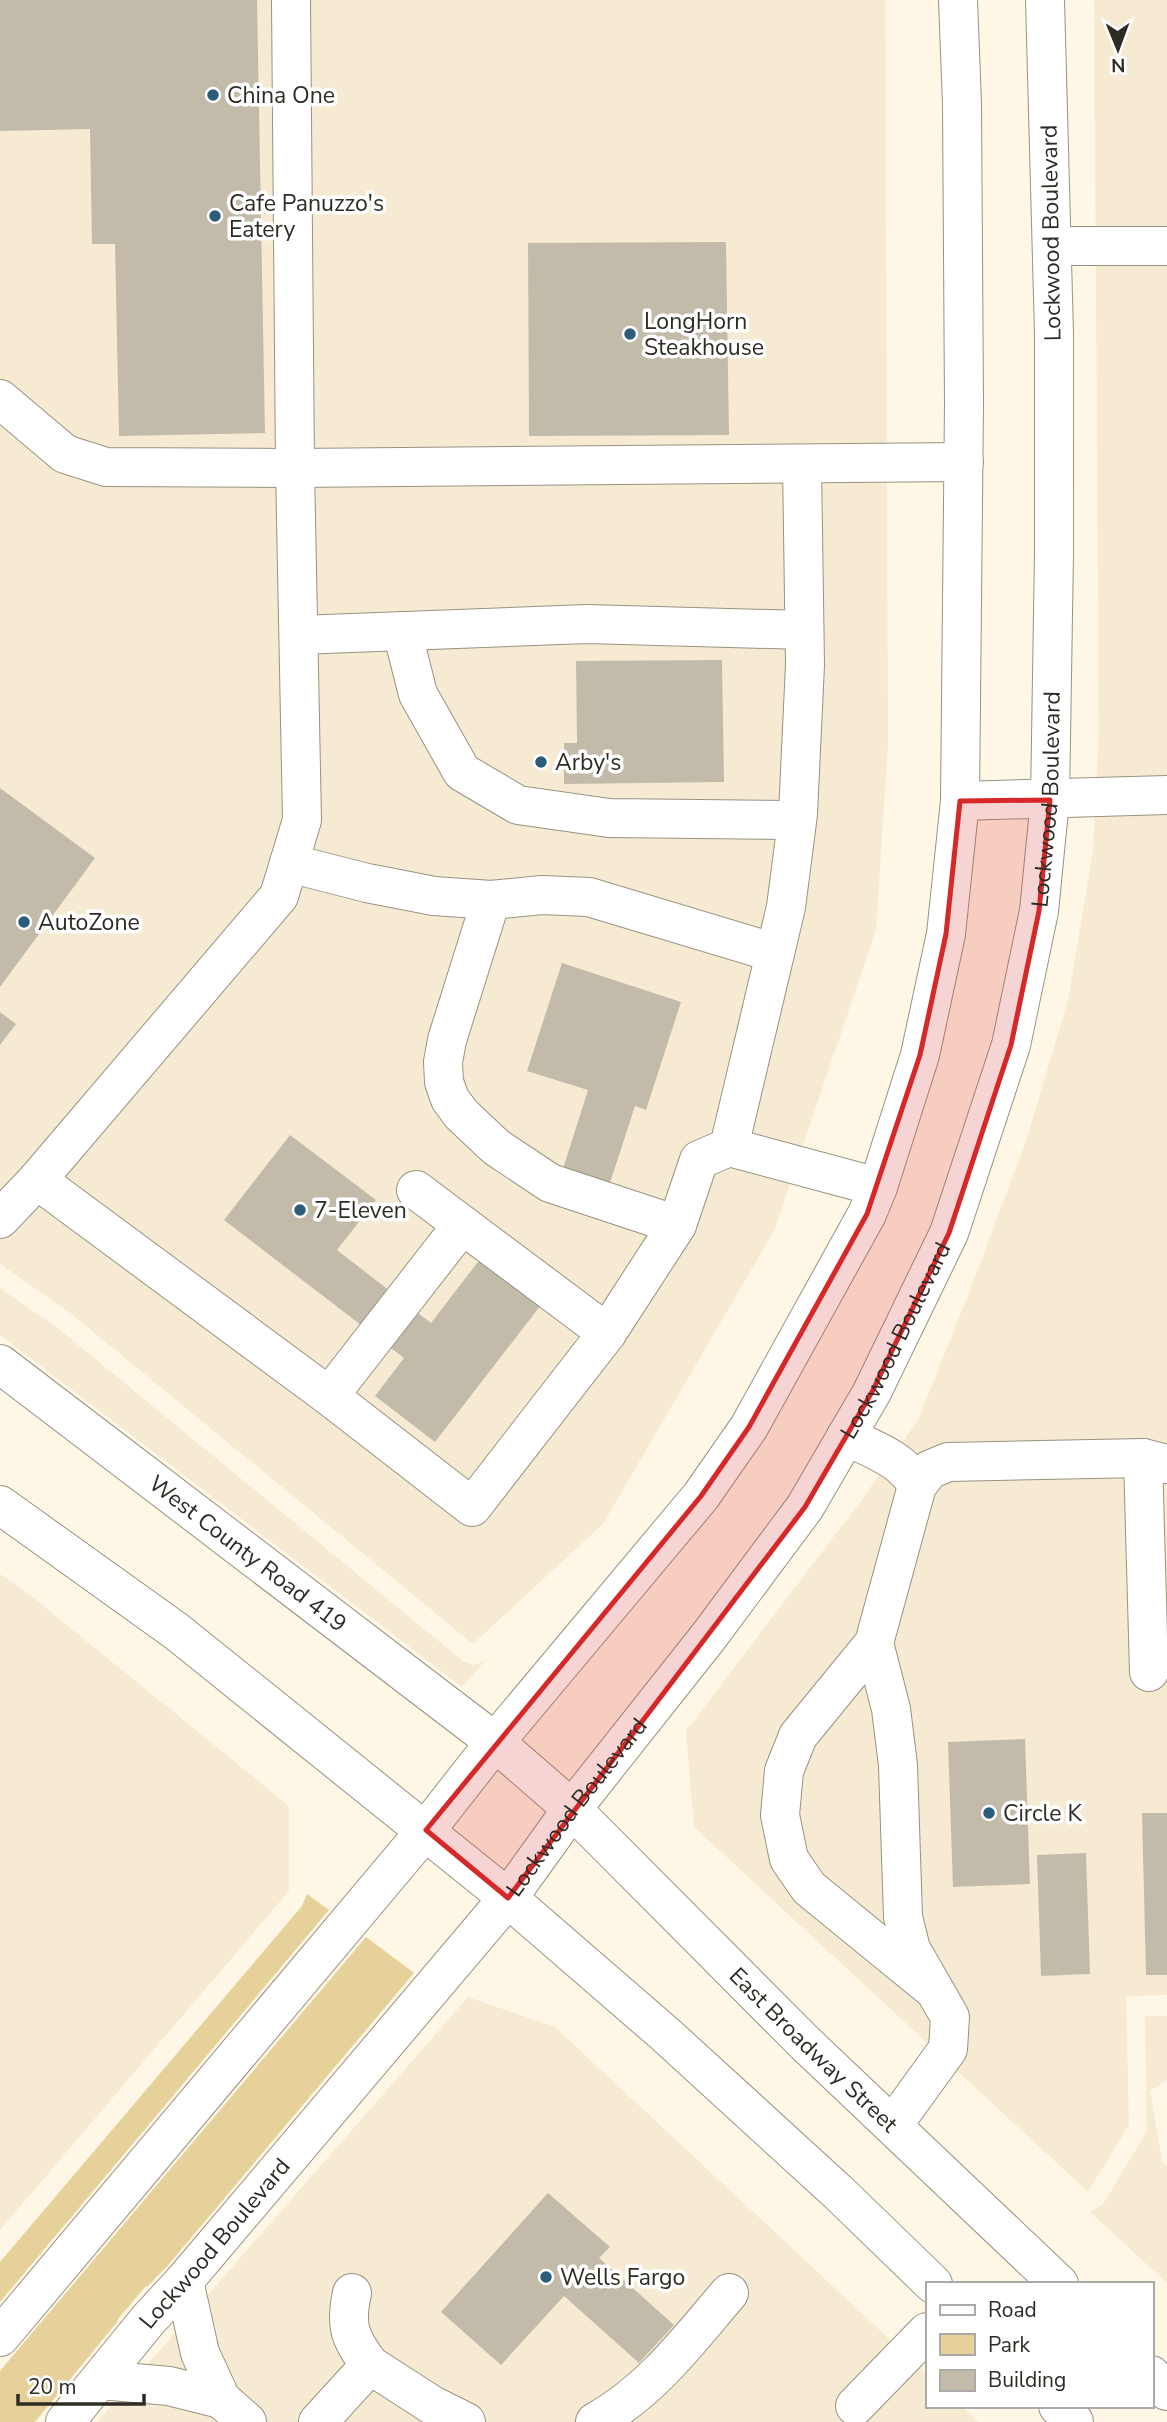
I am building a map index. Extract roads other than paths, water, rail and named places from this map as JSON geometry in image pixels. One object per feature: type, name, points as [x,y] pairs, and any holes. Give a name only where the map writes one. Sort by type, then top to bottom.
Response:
[{"type":"street","points":[[1,1222],[279,896],[302,820],[295,468],[291,0]]},
{"type":"street","points":[[0,2337],[426,1830],[495,1742],[701,1496],[749,1427],[867,1214],[878,1187],[923,1042],[946,933],[960,801],[964,462],[962,104],[958,0]]},
{"type":"street","name":"Lockwood Boulevard","points":[[65,2422],[148,2320],[508,1898],[572,1809],[709,1636],[805,1507],[872,1392],[949,1233],[1007,1057],[1039,911],[1050,800],[1054,553],[1053,247],[1045,0]]},
{"type":"street","points":[[1053,247],[1167,246]]},
{"type":"street","points":[[0,399],[65,454],[106,467],[295,468],[964,462]]},
{"type":"street","points":[[729,1147],[786,907],[797,820],[805,665],[802,464]]},
{"type":"street","points":[[299,635],[587,624],[804,630]]},
{"type":"street","points":[[402,631],[418,694],[462,772],[518,805],[609,818],[797,820]]},
{"type":"street","points":[[960,801],[1167,795]]},
{"type":"street","points":[[289,863],[367,883],[421,893],[491,900],[542,895],[589,897],[775,953]]},
{"type":"street","points":[[491,900],[447,1040],[443,1062],[444,1082],[450,1099],[461,1114],[496,1147],[550,1183],[677,1225]]},
{"type":"street","points":[[37,1180],[329,1396],[472,1507],[607,1333],[677,1225],[699,1160],[729,1147],[878,1187]]},
{"type":"street","points":[[416,1190],[607,1333]]},
{"type":"street","points":[[329,1396],[462,1225]]},
{"type":"street","name":"West County Road 419","points":[[0,1364],[495,1742],[572,1809]]},
{"type":"street","points":[[846,1436],[891,1458],[911,1474],[917,1486]]},
{"type":"street","points":[[893,2125],[948,2049],[950,2017],[934,1990],[902,1953],[809,1888],[789,1859],[780,1815],[784,1771],[797,1736],[874,1643],[917,1486],[929,1470],[948,1462],[1159,1455],[1149,1672]]},
{"type":"street","points":[[0,1505],[176,1631],[508,1898],[788,2146],[931,2282]]},
{"type":"street","points":[[874,1643],[891,1709],[898,1765],[904,1917],[902,1953]]},
{"type":"street","name":"East Broadway Street","points":[[572,1809],[805,2042],[1057,2282]]},
{"type":"street","points":[[184,2281],[200,2353],[234,2411]]},
{"type":"street","points":[[352,2292],[347,2318],[358,2349],[370,2365],[432,2405],[466,2422]]},
{"type":"street","points":[[595,2422],[622,2407],[661,2372],[729,2293]]},
{"type":"street","points":[[855,2406],[926,2333]]},
{"type":"street","points":[[318,2422],[370,2365]]},
{"type":"street","points":[[1153,2377],[1167,2391]]},
{"type":"street","points":[[101,2380],[169,2386],[234,2411]]},
{"type":"street","points":[[1060,2408],[1074,2422]]},
{"type":"place","name":"China One","points":[[213,95]]},
{"type":"place","name":"Cafe Panuzzo's Eatery","points":[[215,216]]},
{"type":"place","name":"LongHorn Steakhouse","points":[[630,334]]},
{"type":"place","name":"Arby's","points":[[541,762]]},
{"type":"place","name":"AutoZone","points":[[24,922]]},
{"type":"place","name":"7-Eleven","points":[[300,1210]]},
{"type":"place","name":"Circle K","points":[[989,1813]]},
{"type":"place","name":"Wells Fargo","points":[[546,2277]]}]
